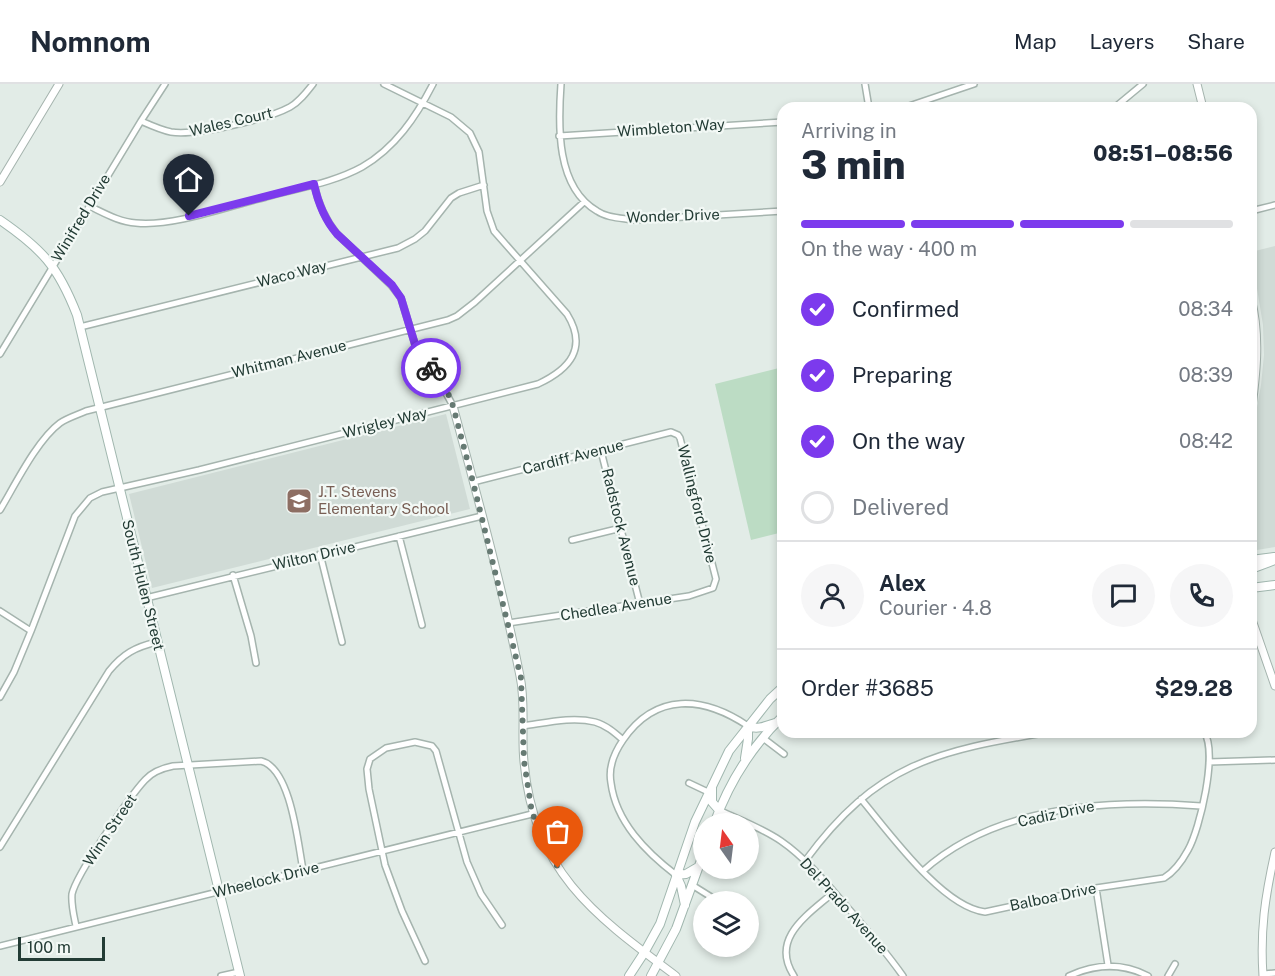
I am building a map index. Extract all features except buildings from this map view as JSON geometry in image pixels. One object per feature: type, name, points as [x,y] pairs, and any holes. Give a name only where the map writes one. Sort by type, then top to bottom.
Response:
[{"type":"main road","name":"South Hulen Street","points":[[0,220],[32,243],[53,266],[62,279],[80,327],[239,974]]},
{"type":"main road","points":[[1257,560],[1275,558]]},
{"type":"main road","points":[[1257,566],[1275,558]]},
{"type":"main road","points":[[1257,587],[1275,585]]},
{"type":"main road","points":[[699,813],[729,751],[777,694]]},
{"type":"main road","points":[[748,726],[765,727],[777,721]]},
{"type":"main road","points":[[718,813],[744,762],[777,722]]},
{"type":"main road","points":[[744,762],[748,726]]},
{"type":"main road","points":[[714,781],[712,802],[719,810]]},
{"type":"main road","points":[[704,813],[710,810],[719,810]]},
{"type":"main road","points":[[629,976],[660,924],[693,828]]},
{"type":"main road","points":[[676,875],[686,874],[693,870]]},
{"type":"main road","points":[[676,875],[685,906]]},
{"type":"main road","points":[[651,976],[685,906],[694,879]]},
{"type":"street","points":[[0,182],[59,84]]},
{"type":"street","name":"Winifred Drive","points":[[0,354],[165,84]]},
{"type":"street","name":"Wales Court","points":[[141,121],[170,132],[183,133],[214,128],[288,108],[298,101],[313,84]]},
{"type":"street","name":"Wrigley Way","points":[[0,697],[14,672],[31,631],[75,516],[90,498],[119,488],[538,384],[569,364],[576,346],[576,331],[573,323],[494,231],[487,211],[479,152],[470,133],[451,117],[384,84]]},
{"type":"street","points":[[89,206],[124,222],[152,223],[203,213],[340,178],[363,166],[395,142],[408,126],[433,84]]},
{"type":"street","points":[[561,84],[559,136],[572,183],[584,202]]},
{"type":"street","points":[[865,84],[868,102]]},
{"type":"street","points":[[921,102],[974,84]]},
{"type":"street","points":[[1121,102],[1143,84]]},
{"type":"street","points":[[1197,84],[1202,102]]},
{"type":"street","name":"Wimbleton Way","points":[[559,136],[777,122]]},
{"type":"street","points":[[314,184],[317,199],[329,224],[392,285],[401,298],[417,351],[438,378],[453,406],[521,678],[524,761],[532,813],[558,868],[573,890],[611,927],[676,976]]},
{"type":"street","name":"Waco Way","points":[[80,327],[398,248],[415,240],[435,220],[451,198],[484,185]]},
{"type":"street","name":"Wonder Drive","points":[[584,202],[598,213],[633,220],[777,211]]},
{"type":"street","name":"Whitman Avenue","points":[[0,510],[33,457],[54,429],[70,417],[457,316],[584,202]]},
{"type":"street","points":[[1257,210],[1275,205]]},
{"type":"street","name":"Cardiff Avenue","points":[[473,482],[672,433]]},
{"type":"street","name":"Wallingford Drive","points":[[672,433],[680,438],[716,579]]},
{"type":"street","name":"Radstock Avenue","points":[[601,451],[640,604]]},
{"type":"street","name":"Wilton Drive","points":[[146,598],[482,516]]},
{"type":"street","points":[[572,540],[621,528]]},
{"type":"street","points":[[399,536],[422,625]]},
{"type":"street","points":[[320,554],[342,642]]},
{"type":"street","points":[[233,575],[255,663]]},
{"type":"street","name":"Chedlea Avenue","points":[[508,623],[689,596],[713,588],[716,579]]},
{"type":"street","points":[[0,611],[31,631]]},
{"type":"street","points":[[1257,634],[1275,686]]},
{"type":"street","points":[[0,847],[61,746],[119,658],[136,647],[157,642]]},
{"type":"street","points":[[676,875],[660,863],[636,838],[617,806],[610,782],[611,765],[615,753],[637,722],[646,715],[666,707],[698,704],[710,706],[730,714],[748,726]]},
{"type":"street","points":[[522,726],[566,721],[594,722],[624,740]]},
{"type":"street","points":[[763,738],[784,754]]},
{"type":"street","points":[[805,861],[824,835],[861,799],[890,777],[945,753],[1003,738]]},
{"type":"street","name":"Balboa Drive","points":[[861,799],[923,870],[956,900],[985,912],[1096,888],[1164,878],[1169,875],[1189,848],[1195,833],[1209,762],[1210,749],[1206,738]]},
{"type":"street","points":[[425,961],[402,912],[382,851],[369,789],[370,759],[386,748],[406,743],[423,743],[432,746],[436,751],[467,862],[481,894],[502,925]]},
{"type":"street","name":"Winn Street","points":[[76,927],[72,905],[75,887],[111,828],[146,779],[163,768],[261,760],[272,766],[281,778],[287,795],[303,870]]},
{"type":"street","points":[[1209,762],[1275,760]]},
{"type":"street","points":[[689,783],[708,792]]},
{"type":"street","name":"Cadiz Drive","points":[[923,870],[967,839],[1046,814],[1104,804],[1145,802],[1201,806]]},
{"type":"street","name":"Del Prado Avenue","points":[[719,810],[764,831],[784,843],[805,861],[884,949],[903,976]]},
{"type":"street","name":"Wheelock Drive","points":[[0,946],[532,813]]},
{"type":"street","points":[[1275,852],[1266,894],[1261,934],[1263,975],[1275,973]]},
{"type":"street","points":[[692,885],[702,891]]},
{"type":"street","points":[[1096,888],[1108,965]]},
{"type":"street","points":[[794,976],[787,954],[788,938],[800,921],[834,892]]},
{"type":"street","points":[[1168,976],[1175,964]]},
{"type":"street","points":[[1069,976],[1095,966],[1108,965],[1131,969],[1148,976]]},
{"type":"street","points":[[221,976],[239,974]]},
{"type":"shaded area","points":[[1275,246],[1275,547],[1257,550],[1257,407],[1264,355],[1263,325],[1257,288],[1257,250]]},
{"type":"shaded area","name":"J.T. Stevens Elementary School","points":[[446,414],[470,509],[152,588],[129,494]]},
{"type":"green space","points":[[777,368],[777,534],[751,540],[715,384]]},
{"type":"way so far","points":[[431,368],[447,391],[453,406],[473,482],[521,678],[524,761],[532,813],[558,868]]},
{"type":"place","name":"J.T. Stevens Elementary School","points":[[299,501]]},
{"type":"route","points":[[189,216],[314,184],[317,199],[329,224],[392,285],[401,298],[417,351],[431,368]]}]
